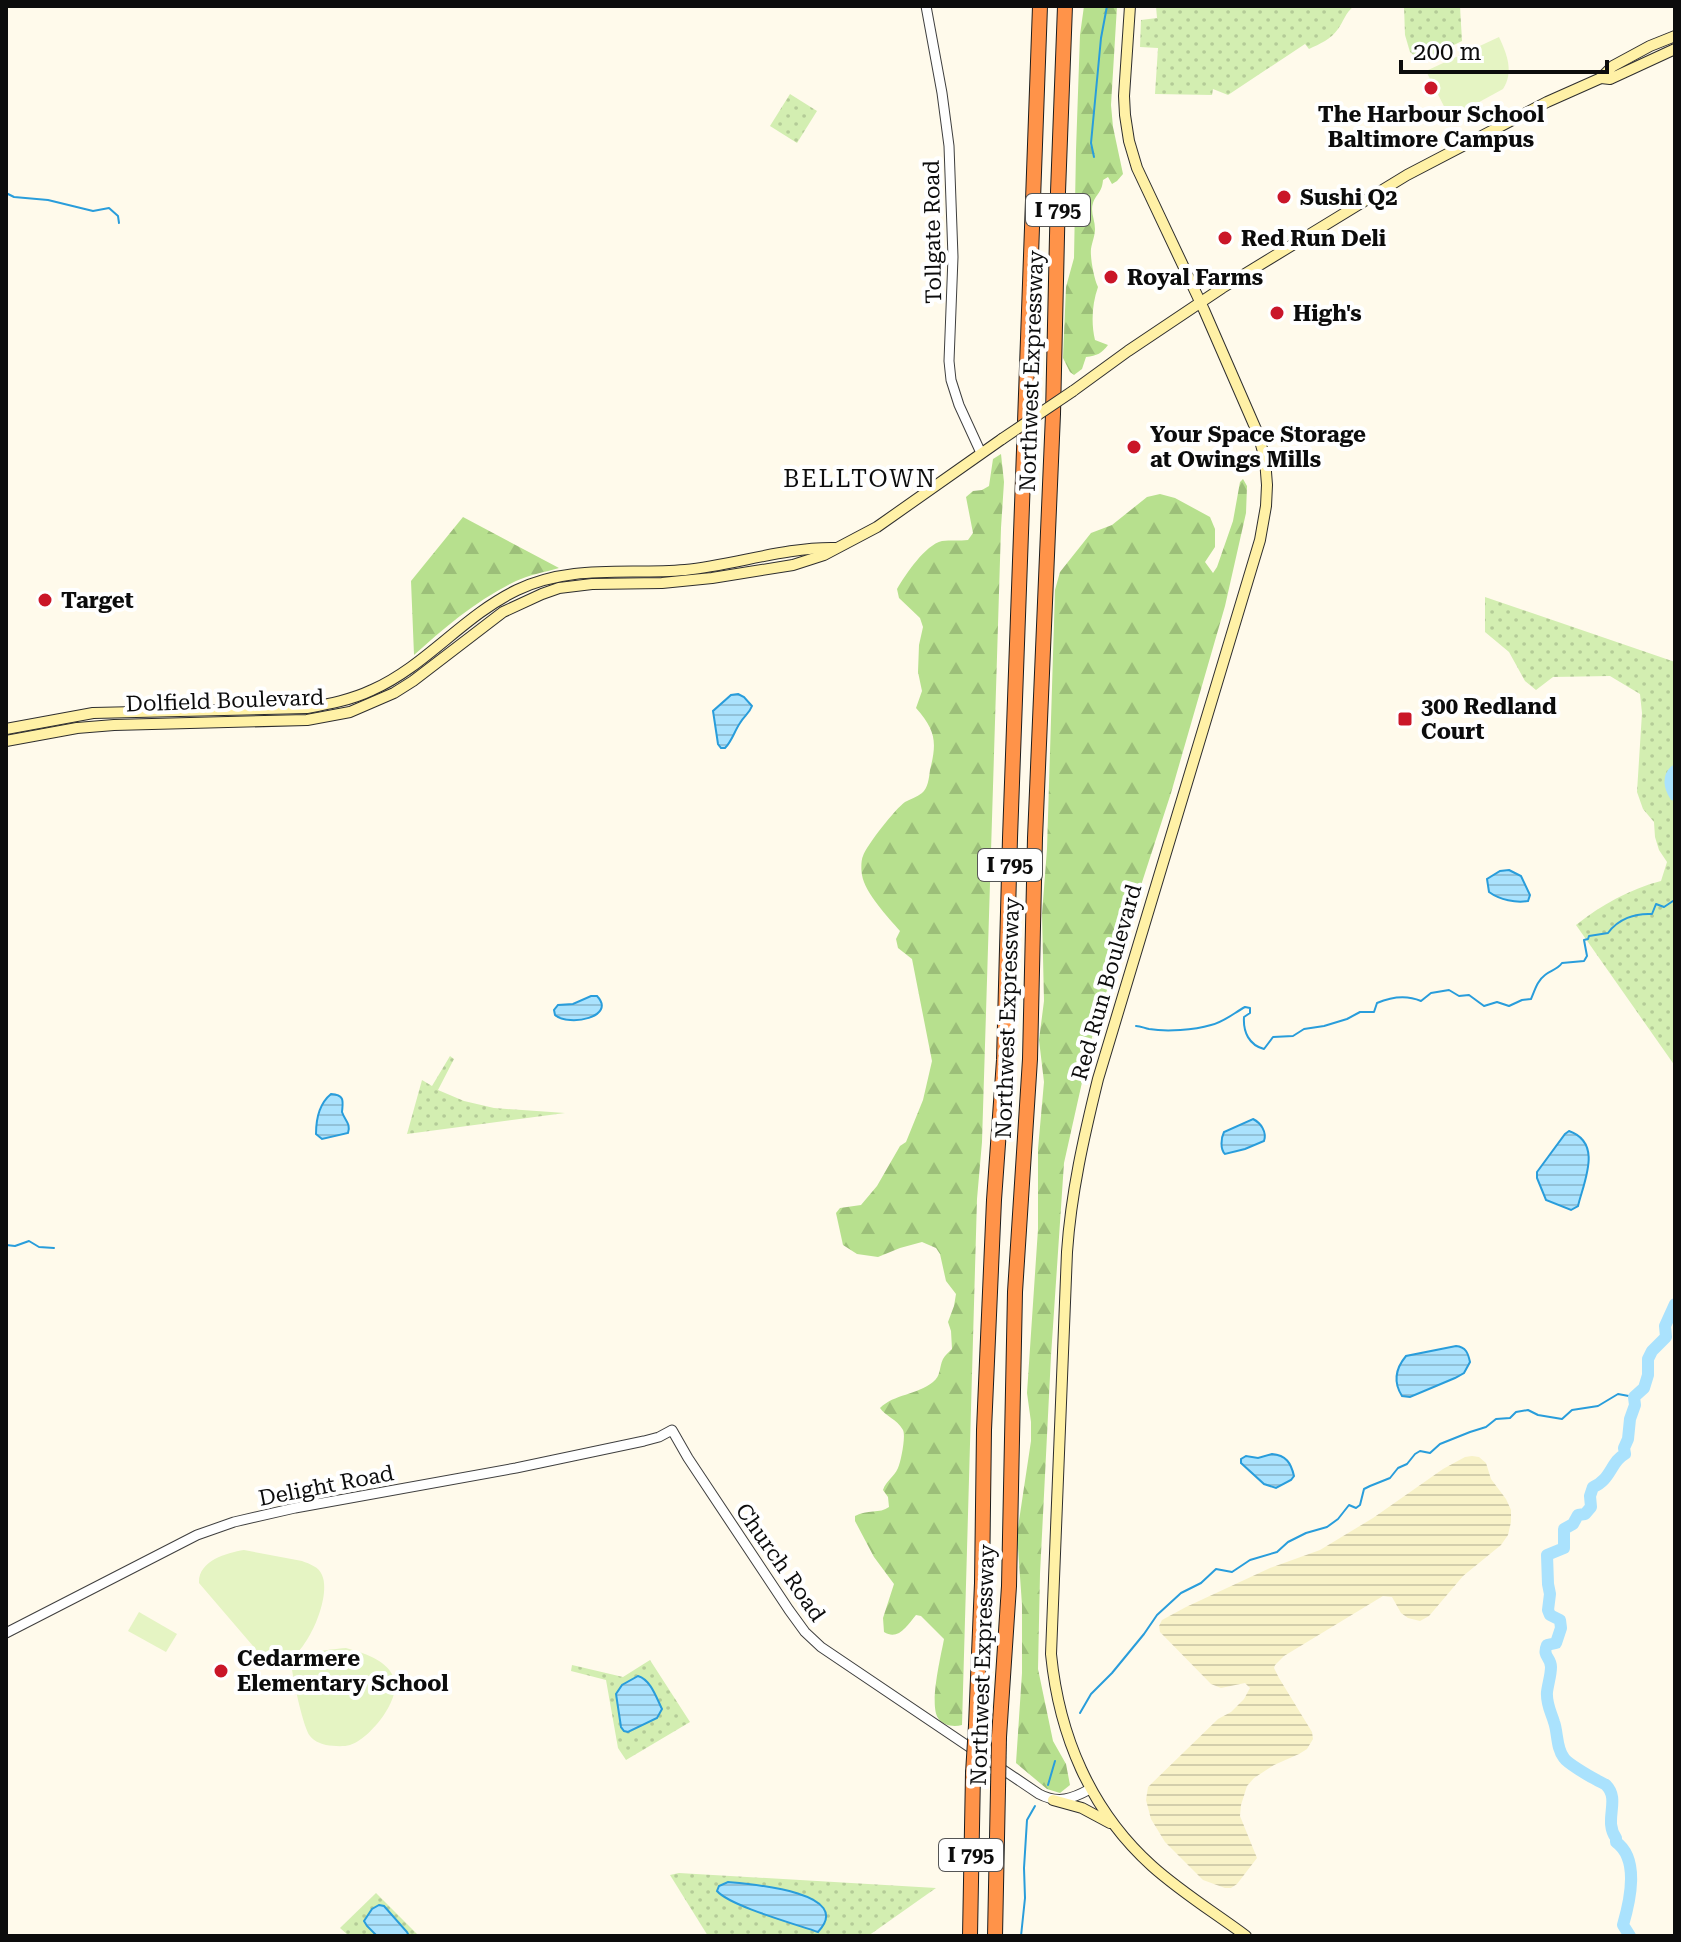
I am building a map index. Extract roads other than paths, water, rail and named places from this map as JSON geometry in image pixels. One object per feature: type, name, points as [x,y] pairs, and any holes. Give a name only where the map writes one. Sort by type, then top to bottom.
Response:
[{"type":"highway","name":"Northwest Expressway","points":[[970,1936],[984,1430],[994,1200],[1004,1060],[1040,6]]},
{"type":"highway","name":"Northwest Expressway","points":[[995,1936],[999,1737],[1009,1586],[1015,1292],[1030,1059],[1065,6]]},
{"type":"main road","name":"Red Run Boulevard","points":[[1130,6],[1124,96],[1129,141],[1137,168],[1258,434],[1266,470],[1266,506],[1260,540],[1098,1079],[1080,1156],[1067,1252],[1051,1654],[1064,1728],[1090,1789],[1113,1824],[1162,1875],[1246,1936]]},
{"type":"main road","name":"Dolfield Boulevard","points":[[6,741],[77,728],[114,725],[330,717],[394,693],[503,612],[559,588],[712,578],[810,560],[877,527],[1128,351],[1228,285],[1407,175],[1547,102],[1601,78],[1613,66],[1675,36]]},
{"type":"main road","name":"Dolfield Boulevard","points":[[1601,78],[1610,79],[1675,49]]},
{"type":"main road","name":"Dolfield Boulevard","points":[[6,729],[93,713],[307,708],[330,704],[386,683],[496,601],[540,581],[592,571],[685,570],[798,551],[837,548]]},
{"type":"main road","points":[[1053,1800],[1082,1808],[1113,1824]]},
{"type":"street","name":"Tollgate Road","points":[[926,6],[946,117],[950,160],[953,257],[950,371],[955,392],[981,453]]},
{"type":"street","name":"Delight Road","points":[[6,1633],[197,1535],[234,1522],[542,1463],[644,1441],[672,1430]]},
{"type":"street","name":"Church Road","points":[[672,1430],[777,1593],[813,1640],[1039,1794],[1053,1800]]},
{"type":"street","points":[[1053,1800],[1070,1799],[1090,1789]]},
{"type":"water","points":[[738,694],[752,706],[725,748],[721,748],[713,711],[731,695]]},
{"type":"water","points":[[1509,870],[1521,876],[1530,895],[1528,901],[1508,900],[1489,892],[1487,879],[1500,871]]},
{"type":"water","points":[[597,996],[602,1003],[601,1010],[589,1018],[570,1020],[555,1015],[558,1005],[573,1004]]},
{"type":"water","points":[[331,1094],[342,1099],[342,1112],[349,1130],[348,1133],[322,1139],[316,1134],[318,1117]]},
{"type":"water","points":[[1253,1119],[1263,1128],[1264,1141],[1225,1154],[1222,1149],[1224,1132]]},
{"type":"water","points":[[1569,1131],[1586,1144],[1588,1153],[1587,1174],[1578,1206],[1571,1210],[1546,1200],[1537,1178],[1537,1172]]},
{"type":"water","points":[[1456,1346],[1464,1349],[1470,1362],[1464,1373],[1410,1397],[1402,1396],[1397,1386],[1397,1375],[1406,1356]]},
{"type":"water","points":[[1272,1454],[1287,1460],[1294,1476],[1276,1488],[1264,1484],[1241,1463],[1246,1456],[1258,1458]]},
{"type":"water","points":[[638,1676],[650,1685],[662,1709],[657,1718],[628,1732],[621,1727],[616,1694],[622,1685]]},
{"type":"water","points":[[728,1882],[796,1893],[812,1899],[823,1908],[826,1918],[818,1932],[764,1914],[735,1903],[717,1891],[719,1886]]},
{"type":"water","points":[[379,1905],[384,1906],[409,1936],[377,1936],[367,1926],[364,1921]]},
{"type":"waterway","points":[[1094,157],[1091,143],[1107,6]]},
{"type":"waterway","points":[[6,193],[93,211],[109,208],[118,216],[119,223]]},
{"type":"waterway","points":[[1675,771],[1670,783],[1675,795]]},
{"type":"waterway","points":[[1136,1026],[1164,1030],[1197,1028],[1220,1022],[1245,1007],[1250,1008],[1250,1013],[1244,1017],[1246,1033],[1254,1044],[1264,1049],[1273,1037],[1293,1036],[1304,1029],[1324,1026],[1360,1012],[1374,1012],[1377,1003],[1393,998],[1421,1001],[1431,993],[1449,990],[1459,996],[1469,995],[1484,1006],[1497,1002],[1509,1006],[1531,999],[1540,980],[1562,963],[1584,961],[1587,956],[1584,940],[1589,936],[1608,933],[1627,918],[1652,914],[1656,904],[1664,907],[1675,901]]},
{"type":"waterway","points":[[6,1245],[15,1246],[29,1241],[39,1247],[54,1248]]},
{"type":"waterway","points":[[1630,1936],[1623,1925],[1630,1893],[1631,1869],[1612,1831],[1610,1791],[1606,1785],[1564,1758],[1548,1704],[1551,1667],[1546,1649],[1547,1645],[1556,1643],[1561,1628],[1560,1620],[1550,1615],[1548,1610],[1547,1555],[1564,1548],[1564,1529],[1591,1507],[1593,1487],[1604,1480],[1625,1454],[1634,1397],[1644,1388],[1648,1359],[1666,1337],[1665,1326],[1675,1304]]},
{"type":"waterway","points":[[1080,1713],[1091,1694],[1112,1673],[1157,1615],[1181,1593],[1201,1583],[1216,1569],[1232,1572],[1250,1560],[1277,1552],[1306,1533],[1327,1527],[1349,1505],[1356,1508],[1360,1505],[1364,1489],[1390,1478],[1420,1451],[1430,1453],[1440,1444],[1486,1427],[1496,1419],[1510,1418],[1516,1412],[1528,1410],[1562,1419],[1572,1410],[1598,1406],[1618,1394],[1634,1397]]},
{"type":"waterway","points":[[1048,1785],[1055,1761]]},
{"type":"waterway","points":[[1021,1936],[1027,1820],[1035,1806]]},
{"type":"place","name":"The Harbour School Baltimore Campus","points":[[1431,88]]},
{"type":"place","name":"Sushi Q2","points":[[1284,197]]},
{"type":"place","name":"Red Run Deli","points":[[1225,238]]},
{"type":"place","name":"Royal Farms","points":[[1111,277]]},
{"type":"place","name":"High's","points":[[1277,313]]},
{"type":"place","name":"Your Space Storage at Owings Mills","points":[[1134,447]]},
{"type":"place","name":"Target","points":[[45,600]]},
{"type":"place","name":"300 Redland Court","points":[[1405,719]]},
{"type":"place","name":"Cedarmere Elementary School","points":[[221,1671]]},
{"type":"district","name":"BELLTOWN","points":[[860,479]]}]
